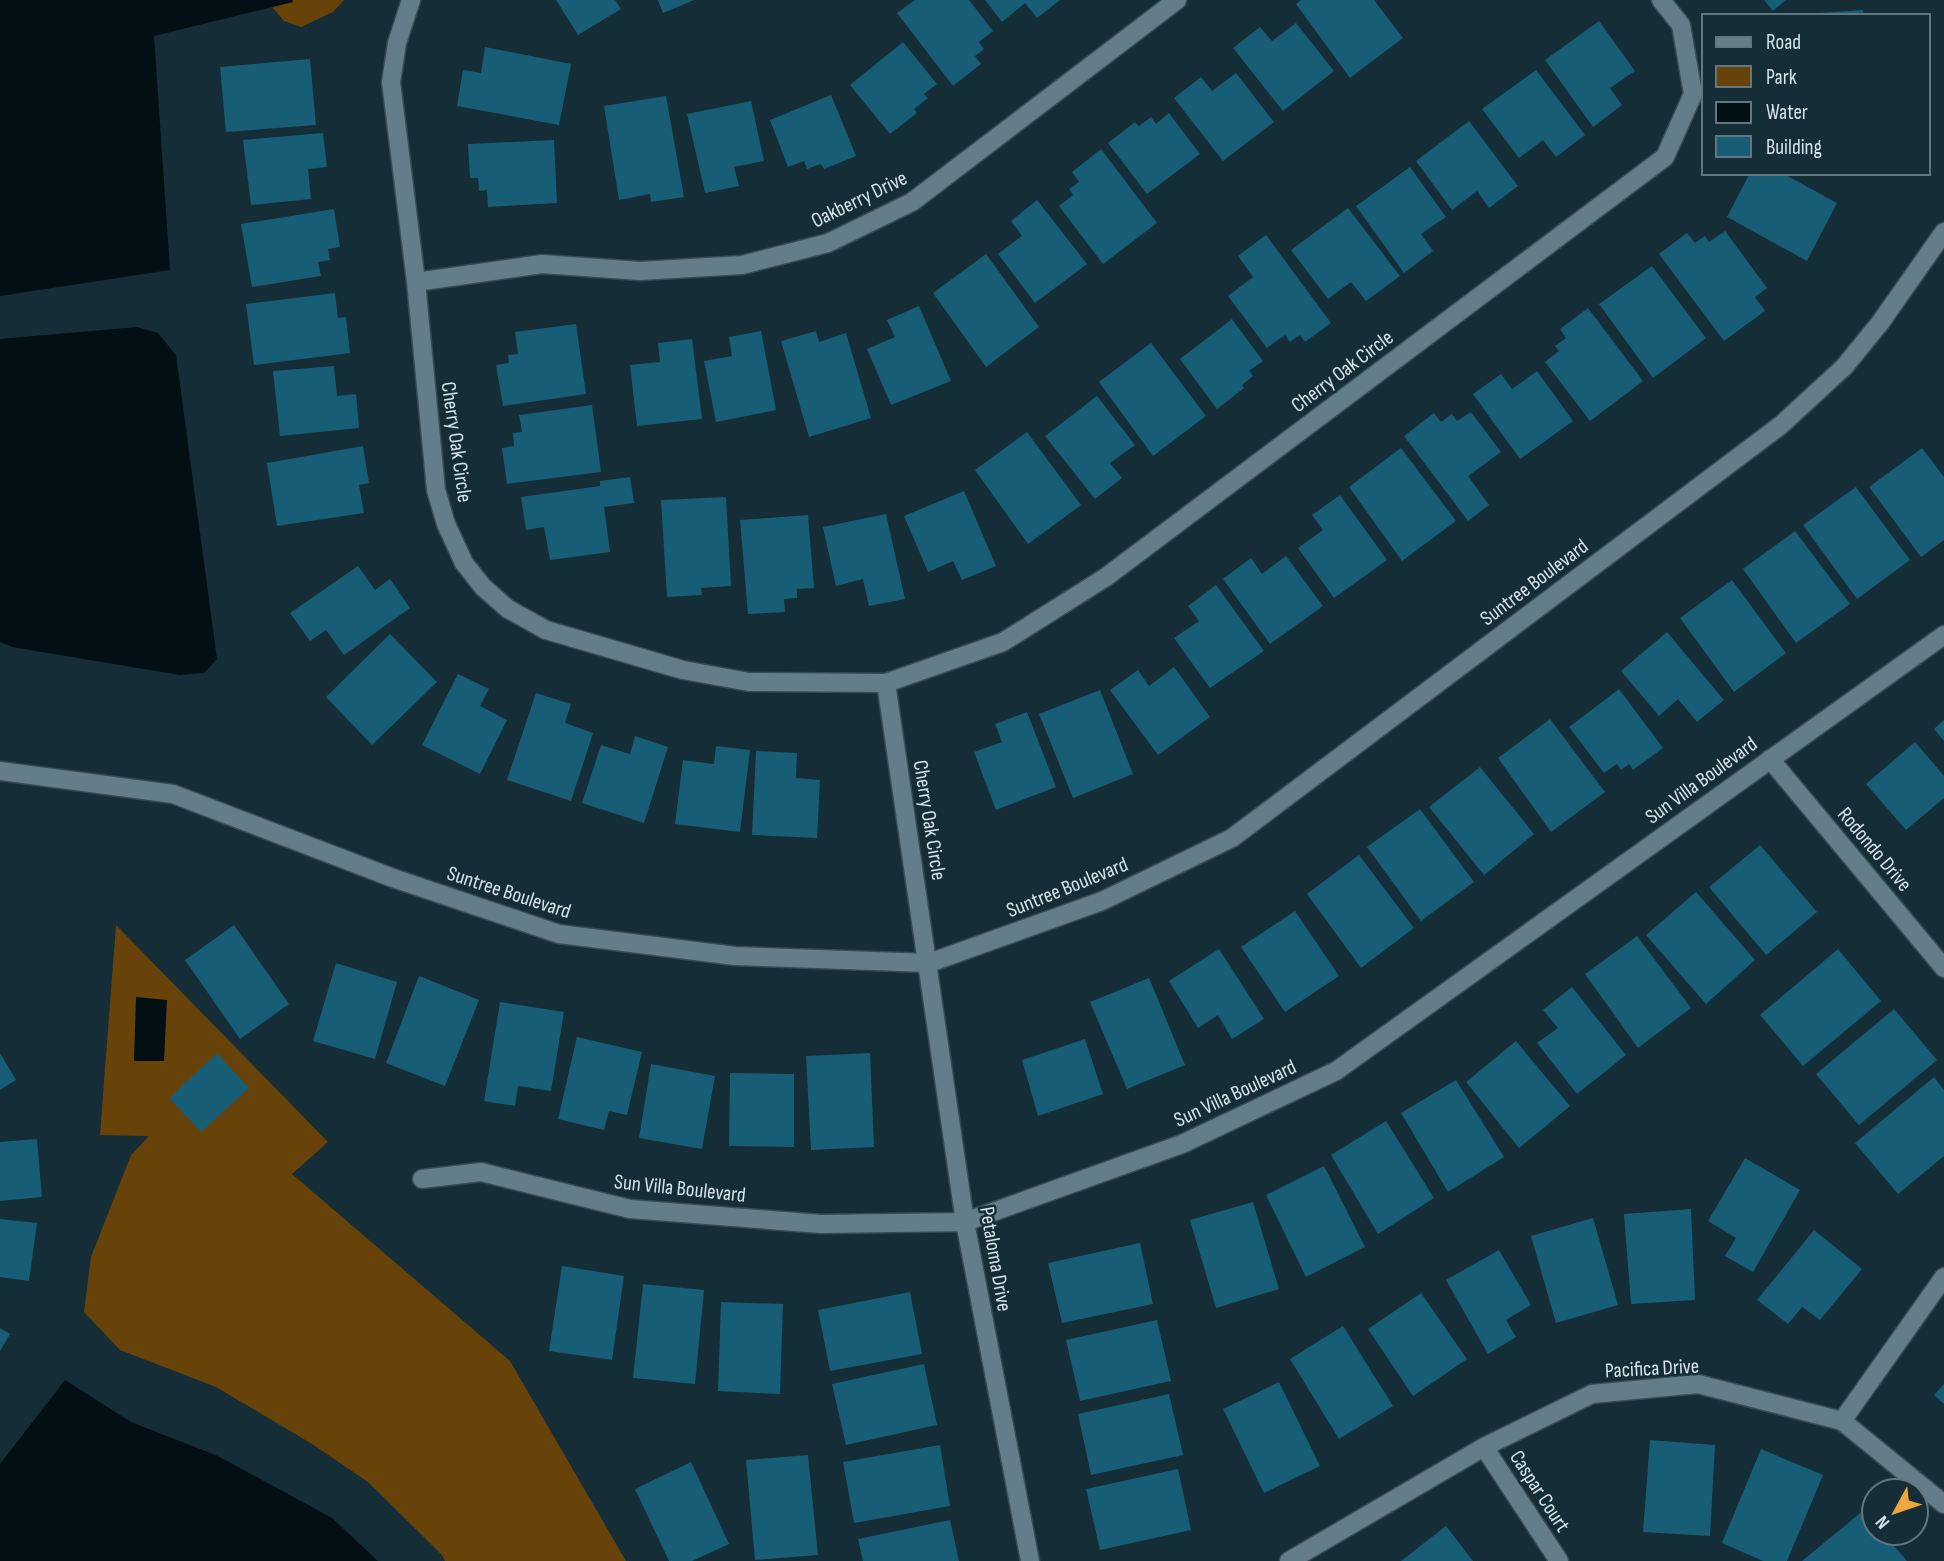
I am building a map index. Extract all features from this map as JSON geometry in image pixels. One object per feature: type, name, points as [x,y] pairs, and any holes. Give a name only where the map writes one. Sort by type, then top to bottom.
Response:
[{"type":"street","name":"Cherry Oak Circle","points":[[411,0],[397,43],[391,82],[416,282],[436,490],[446,524],[464,563],[483,587],[508,609],[546,630],[682,670],[749,682],[886,683],[1003,642],[1106,577],[1665,157],[1693,94],[1681,25],[1661,0]]},
{"type":"street","name":"Oakberry Drive","points":[[416,282],[542,264],[640,271],[742,265],[828,243],[912,202],[1177,0]]},
{"type":"street","name":"Suntree Boulevard","points":[[0,771],[173,794],[393,878],[559,934],[735,956],[929,963],[1102,901],[1232,838],[1781,425],[1844,367],[1880,323],[1944,232]]},
{"type":"street","name":"Sun Villa Boulevard","points":[[422,1179],[481,1172],[630,1209],[821,1224],[965,1222],[1182,1144],[1336,1070],[1944,635]]},
{"type":"street","name":"Cherry Oak Circle","points":[[886,683],[929,963]]},
{"type":"street","name":"Rodondo Drive","points":[[1770,759],[1944,968]]},
{"type":"street","name":"Petaloma Drive","points":[[929,963],[965,1222],[1030,1561]]},
{"type":"street","points":[[1842,1421],[1944,1276]]},
{"type":"street","name":"Pacifica Drive","points":[[1289,1561],[1484,1447],[1592,1394],[1698,1384],[1842,1421],[1944,1504]]},
{"type":"street","name":"Caspar Court","points":[[1484,1447],[1559,1561]]},
{"type":"green space","points":[[292,0],[344,0],[333,12],[301,27],[284,21],[272,7]]},
{"type":"green space","points":[[116,925],[328,1142],[292,1174],[510,1361],[626,1561],[445,1561],[368,1482],[312,1444],[216,1387],[120,1350],[84,1312],[91,1257],[131,1155],[149,1136],[100,1135]]},
{"type":"water","points":[[0,0],[292,0],[293,2],[154,36],[170,270],[0,296]]},
{"type":"water","points":[[137,327],[158,333],[176,355],[217,659],[204,673],[180,675],[12,647],[0,642],[0,339]]},
{"type":"water","points":[[136,997],[167,1000],[164,1061],[134,1061]]},
{"type":"water","points":[[65,1380],[131,1422],[218,1456],[332,1518],[378,1561],[0,1561],[0,1464]]},
{"type":"building","points":[[556,0],[615,0],[621,9],[578,35]]},
{"type":"building","points":[[658,0],[694,0],[663,13]]},
{"type":"building","points":[[915,0],[969,0],[993,31],[979,42],[984,49],[975,56],[981,64],[953,86],[897,13]]},
{"type":"building","points":[[985,0],[1060,0],[1037,18],[1025,3],[1002,22]]},
{"type":"building","points":[[1301,0],[1374,0],[1403,38],[1350,78],[1296,4]]},
{"type":"building","points":[[1764,0],[1786,0],[1773,11]]},
{"type":"building","points":[[1863,10],[1864,14],[1805,14]]},
{"type":"building","points":[[1599,21],[1635,71],[1610,88],[1622,105],[1593,127],[1545,60]]},
{"type":"building","points":[[1296,23],[1334,71],[1283,111],[1233,48],[1260,27],[1272,41]]},
{"type":"building","points":[[903,42],[937,84],[924,94],[928,98],[914,109],[917,113],[890,134],[850,85]]},
{"type":"building","points":[[485,47],[571,64],[559,125],[457,106],[463,70],[481,73]]},
{"type":"building","points":[[310,59],[316,125],[226,132],[220,67]]},
{"type":"building","points":[[1536,70],[1585,135],[1556,157],[1543,140],[1519,158],[1482,109]]},
{"type":"building","points":[[1236,73],[1274,122],[1223,161],[1174,98],[1201,77],[1212,91]]},
{"type":"building","points":[[831,95],[856,156],[824,169],[821,164],[807,169],[804,161],[788,167],[770,120]]},
{"type":"building","points":[[666,96],[684,197],[651,202],[650,194],[619,200],[604,106]]},
{"type":"building","points":[[751,101],[764,161],[734,167],[739,186],[705,193],[687,114]]},
{"type":"building","points":[[1169,113],[1200,154],[1147,194],[1108,143],[1135,122],[1139,126],[1151,117],[1156,124]]},
{"type":"building","points":[[1469,121],[1518,186],[1489,208],[1477,191],[1452,210],[1416,161]]},
{"type":"building","points":[[323,133],[327,167],[308,169],[311,199],[251,205],[243,140]]},
{"type":"building","points":[[554,140],[557,203],[488,207],[487,190],[479,191],[478,178],[470,178],[468,144]]},
{"type":"building","points":[[1101,149],[1157,223],[1103,264],[1059,206],[1073,195],[1069,189],[1079,182],[1072,172]]},
{"type":"building","points":[[1410,167],[1446,217],[1421,234],[1433,251],[1404,273],[1356,206]]},
{"type":"building","points":[[1749,175],[1786,175],[1837,203],[1807,261],[1727,217]]},
{"type":"building","points":[[1037,200],[1087,264],[1035,303],[998,254],[1022,236],[1011,221]]},
{"type":"building","points":[[1348,208],[1400,276],[1366,301],[1351,282],[1328,299],[1291,250]]},
{"type":"building","points":[[334,209],[340,247],[328,249],[330,260],[318,262],[321,276],[252,287],[241,224]]},
{"type":"building","points":[[1725,231],[1767,288],[1755,297],[1765,311],[1724,341],[1659,254],[1687,233],[1695,243],[1705,236],[1709,242]]},
{"type":"building","points":[[1266,235],[1331,323],[1305,342],[1300,335],[1290,342],[1285,335],[1267,348],[1228,296],[1253,277],[1238,256]]},
{"type":"building","points":[[986,254],[1039,327],[986,367],[933,293]]},
{"type":"building","points":[[1652,266],[1706,338],[1653,378],[1599,304]]},
{"type":"building","points":[[335,293],[338,318],[346,317],[350,353],[254,365],[246,304]]},
{"type":"building","points":[[919,306],[951,381],[891,405],[867,349],[895,337],[887,320]]},
{"type":"building","points":[[1588,308],[1643,381],[1590,421],[1545,362],[1559,351],[1555,346],[1566,338],[1560,329]]},
{"type":"building","points":[[1232,319],[1263,361],[1249,371],[1253,376],[1242,385],[1244,388],[1217,409],[1180,359]]},
{"type":"building","points":[[576,324],[586,394],[503,406],[496,365],[509,363],[508,355],[518,354],[515,332]]},
{"type":"building","points":[[761,331],[776,410],[716,422],[704,361],[732,356],[729,337]]},
{"type":"building","points":[[816,331],[819,342],[846,333],[871,418],[809,437],[781,341]]},
{"type":"building","points":[[692,339],[702,419],[637,426],[630,365],[660,362],[658,343]]},
{"type":"building","points":[[1151,343],[1206,416],[1153,456],[1099,382]]},
{"type":"building","points":[[334,366],[337,396],[356,394],[359,428],[280,436],[273,371]]},
{"type":"building","points":[[1537,371],[1573,421],[1520,459],[1473,394],[1501,374],[1512,389]]},
{"type":"building","points":[[1097,396],[1135,445],[1110,463],[1122,478],[1095,499],[1045,436]]},
{"type":"building","points":[[592,405],[601,472],[507,484],[502,448],[514,446],[513,433],[522,432],[519,415]]},
{"type":"building","points":[[1471,412],[1501,452],[1468,476],[1489,505],[1468,521],[1404,436],[1434,413],[1441,422],[1452,414],[1457,421]]},
{"type":"building","points":[[1027,432],[1081,505],[1028,544],[975,470]]},
{"type":"building","points":[[363,446],[369,483],[359,485],[364,513],[277,526],[267,463]]},
{"type":"building","points":[[1401,448],[1456,521],[1402,561],[1349,487]]},
{"type":"building","points":[[1922,448],[1944,477],[1944,540],[1921,557],[1869,487]]},
{"type":"building","points":[[630,477],[634,503],[604,507],[610,552],[550,560],[544,527],[526,530],[521,497],[600,486],[600,481]]},
{"type":"building","points":[[1856,487],[1910,560],[1857,599],[1803,525]]},
{"type":"building","points":[[964,491],[996,566],[962,580],[953,561],[928,572],[904,516]]},
{"type":"building","points":[[1340,495],[1387,560],[1334,598],[1298,548],[1323,530],[1312,515]]},
{"type":"building","points":[[726,497],[731,586],[701,588],[702,595],[667,597],[661,500]]},
{"type":"building","points":[[886,514],[905,599],[869,606],[863,579],[836,586],[823,527]]},
{"type":"building","points":[[808,515],[814,588],[797,589],[797,598],[784,599],[785,612],[748,614],[740,520]]},
{"type":"building","points":[[1795,531],[1850,604],[1796,643],[1743,569]]},
{"type":"building","points":[[1286,556],[1323,606],[1270,644],[1223,579],[1251,558],[1262,574]]},
{"type":"building","points":[[358,566],[375,590],[390,579],[410,608],[344,655],[326,630],[310,641],[290,613]]},
{"type":"building","points":[[1732,580],[1786,653],[1734,692],[1680,618]]},
{"type":"building","points":[[1216,585],[1264,651],[1210,688],[1174,638],[1199,621],[1188,606]]},
{"type":"building","points":[[1667,632],[1724,700],[1697,722],[1678,699],[1659,716],[1621,671]]},
{"type":"building","points":[[390,634],[437,682],[372,745],[326,697]]},
{"type":"building","points":[[1174,667],[1210,717],[1158,755],[1110,690],[1138,670],[1149,686]]},
{"type":"building","points":[[458,674],[489,689],[480,706],[507,720],[480,774],[422,745]]},
{"type":"building","points":[[1619,689],[1663,748],[1633,770],[1629,764],[1621,770],[1617,764],[1604,773],[1569,727]]},
{"type":"building","points":[[1100,690],[1133,774],[1073,798],[1039,714]]},
{"type":"building","points":[[536,693],[571,704],[565,723],[593,733],[571,801],[507,780]]},
{"type":"building","points":[[1027,712],[1056,787],[996,810],[974,752],[1002,742],[995,724]]},
{"type":"building","points":[[1550,719],[1605,792],[1551,832],[1498,758]]},
{"type":"building","points":[[1944,720],[1944,741],[1934,729]]},
{"type":"building","points":[[635,736],[668,747],[644,823],[582,803],[601,745],[630,754]]},
{"type":"building","points":[[1915,742],[1944,776],[1944,798],[1906,830],[1866,784]]},
{"type":"building","points":[[716,746],[750,750],[740,832],[675,824],[683,760],[714,764]]},
{"type":"building","points":[[756,751],[797,753],[796,778],[820,780],[817,838],[752,835]]},
{"type":"building","points":[[1480,767],[1534,834],[1484,875],[1429,807]]},
{"type":"building","points":[[1420,809],[1474,882],[1421,921],[1367,847]]},
{"type":"building","points":[[1760,845],[1817,912],[1766,955],[1709,887]]},
{"type":"building","points":[[1359,855],[1414,928],[1361,968],[1307,894]]},
{"type":"building","points":[[1696,892],[1755,960],[1706,1004],[1646,935]]},
{"type":"building","points":[[1295,911],[1339,976],[1285,1012],[1241,947]]},
{"type":"building","points":[[234,925],[289,1004],[240,1039],[185,960]]},
{"type":"building","points":[[1637,936],[1691,1008],[1638,1048],[1585,974]]},
{"type":"building","points":[[1219,949],[1264,1019],[1232,1039],[1218,1015],[1198,1028],[1169,981]]},
{"type":"building","points":[[1838,949],[1881,1001],[1803,1066],[1760,1015]]},
{"type":"building","points":[[336,963],[397,982],[375,1059],[313,1041]]},
{"type":"building","points":[[419,976],[479,1000],[445,1086],[386,1063]]},
{"type":"building","points":[[1149,978],[1185,1065],[1127,1089],[1090,1002]]},
{"type":"building","points":[[1572,987],[1626,1055],[1577,1094],[1537,1043],[1558,1028],[1543,1010]]},
{"type":"building","points":[[500,1002],[564,1012],[551,1091],[518,1086],[515,1106],[484,1101]]},
{"type":"building","points":[[1894,1009],[1937,1060],[1859,1125],[1816,1074]]},
{"type":"building","points":[[577,1037],[642,1052],[627,1115],[609,1111],[604,1130],[558,1119]]},
{"type":"building","points":[[1085,1039],[1103,1094],[1038,1116],[1022,1060]]},
{"type":"building","points":[[1516,1041],[1570,1106],[1519,1148],[1466,1082]]},
{"type":"building","points":[[0,1053],[16,1080],[0,1090]]},
{"type":"building","points":[[217,1053],[249,1088],[201,1132],[169,1098]]},
{"type":"building","points":[[870,1053],[874,1147],[811,1150],[806,1056]]},
{"type":"building","points":[[651,1064],[715,1076],[702,1149],[639,1138]]},
{"type":"building","points":[[730,1073],[794,1074],[794,1147],[729,1146]]},
{"type":"building","points":[[1934,1077],[1944,1090],[1944,1156],[1898,1194],[1855,1143]]},
{"type":"building","points":[[1456,1080],[1504,1157],[1448,1192],[1401,1113]]},
{"type":"building","points":[[1386,1121],[1434,1198],[1378,1234],[1331,1155]]},
{"type":"building","points":[[37,1139],[42,1197],[0,1201],[0,1142]]},
{"type":"building","points":[[1745,1158],[1800,1190],[1753,1272],[1725,1256],[1736,1238],[1708,1221]]},
{"type":"building","points":[[1324,1166],[1365,1247],[1306,1277],[1266,1195]]},
{"type":"building","points":[[1253,1202],[1279,1289],[1216,1308],[1190,1220]]},
{"type":"building","points":[[1691,1209],[1695,1300],[1631,1304],[1624,1214]]},
{"type":"building","points":[[1593,1218],[1618,1305],[1556,1323],[1531,1236]]},
{"type":"building","points":[[0,1219],[37,1223],[29,1281],[0,1277]]},
{"type":"building","points":[[1814,1230],[1862,1269],[1820,1320],[1802,1307],[1788,1324],[1757,1300]]},
{"type":"building","points":[[1140,1243],[1153,1304],[1062,1323],[1048,1263]]},
{"type":"building","points":[[1499,1250],[1531,1305],[1506,1320],[1516,1337],[1488,1354],[1446,1280]]},
{"type":"building","points":[[562,1266],[624,1276],[612,1360],[549,1351]]},
{"type":"building","points":[[643,1284],[704,1290],[695,1384],[633,1378]]},
{"type":"building","points":[[910,1292],[922,1354],[830,1371],[818,1310]]},
{"type":"building","points":[[1421,1293],[1467,1359],[1413,1396],[1368,1329]]},
{"type":"building","points":[[721,1302],[783,1304],[780,1394],[718,1391]]},
{"type":"building","points":[[1157,1320],[1171,1381],[1080,1401],[1066,1340]]},
{"type":"building","points":[[1343,1326],[1393,1406],[1339,1439],[1290,1359]]},
{"type":"building","points":[[0,1328],[10,1334],[0,1351]]},
{"type":"building","points":[[924,1364],[937,1425],[846,1445],[832,1384]]},
{"type":"building","points":[[1279,1382],[1320,1466],[1264,1493],[1223,1409]]},
{"type":"building","points":[[1944,1384],[1944,1404],[1934,1395]]},
{"type":"building","points":[[1169,1394],[1183,1455],[1091,1475],[1078,1414]]},
{"type":"building","points":[[1650,1440],[1715,1445],[1710,1536],[1643,1532]]},
{"type":"building","points":[[940,1445],[950,1506],[854,1523],[843,1462]]},
{"type":"building","points":[[1761,1449],[1823,1475],[1787,1561],[1763,1561],[1722,1543]]},
{"type":"building","points":[[808,1455],[818,1555],[755,1560],[746,1460]]},
{"type":"building","points":[[691,1462],[729,1544],[692,1561],[669,1561],[635,1489]]},
{"type":"building","points":[[1178,1469],[1191,1530],[1100,1550],[1086,1489]]},
{"type":"building","points":[[1860,1513],[1860,1547],[1895,1547],[1907,1561],[1802,1561]]},
{"type":"building","points":[[950,1520],[959,1561],[863,1561],[858,1539]]},
{"type":"building","points":[[1446,1526],[1473,1561],[1401,1561]]}]
